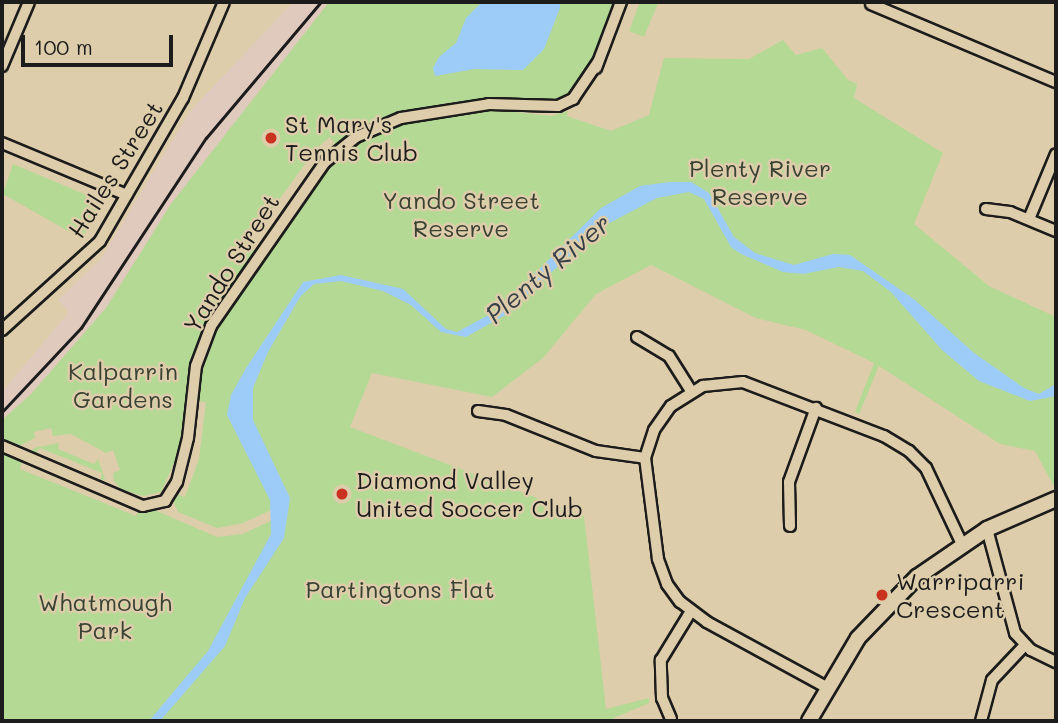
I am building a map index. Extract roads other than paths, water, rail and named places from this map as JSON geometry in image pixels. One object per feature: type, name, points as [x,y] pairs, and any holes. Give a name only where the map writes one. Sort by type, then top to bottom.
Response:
[{"type":"street","points":[[2,66],[29,2]]},
{"type":"street","name":"Hailes Street","points":[[2,330],[95,248],[183,98],[224,2]]},
{"type":"street","name":"Yando Street","points":[[2,446],[118,494],[160,501],[182,463],[196,366],[211,326],[325,162],[356,137],[401,118],[506,104],[550,108],[567,103],[581,90],[598,62],[621,2]]},
{"type":"street","name":"Yando Street","points":[[606,42],[626,2]]},
{"type":"street","points":[[871,4],[1056,82]]},
{"type":"street","points":[[2,143],[127,195]]},
{"type":"street","points":[[1029,219],[1056,154]]},
{"type":"street","points":[[986,209],[1029,219],[1056,231]]},
{"type":"street","points":[[637,337],[669,356],[691,391]]},
{"type":"street","points":[[825,687],[691,611],[672,593],[658,559],[645,458],[661,419],[691,391],[716,383],[743,382],[884,436],[918,459],[933,479],[962,544]]},
{"type":"street","points":[[790,526],[789,482],[816,408]]},
{"type":"street","points":[[478,411],[506,415],[596,451],[645,458]]},
{"type":"street","points":[[809,721],[825,687],[858,638],[896,596],[962,544],[987,529],[1056,499]]},
{"type":"street","points":[[987,529],[1007,614],[1025,645],[1056,662]]},
{"type":"street","points":[[671,719],[662,698],[661,660],[691,611]]},
{"type":"street","points":[[981,721],[992,680],[1025,645]]},
{"type":"water","points":[[482,2],[560,2],[560,8],[544,49],[523,70],[475,69],[435,76],[433,68],[439,57],[456,43],[466,18]]},
{"type":"water","name":"Plenty River","points":[[691,182],[709,193],[734,237],[755,253],[794,265],[833,254],[850,255],[915,300],[974,353],[1024,388],[1039,394],[1056,384],[1056,396],[1030,401],[979,381],[942,350],[891,292],[863,271],[839,267],[803,274],[783,272],[741,254],[731,247],[704,199],[689,192],[657,198],[598,229],[507,314],[466,337],[441,332],[411,305],[383,291],[341,281],[314,284],[300,297],[268,352],[253,388],[253,420],[290,498],[284,538],[245,598],[225,646],[160,721],[149,721],[208,651],[271,534],[270,500],[227,415],[231,395],[246,368],[303,282],[341,275],[403,289],[446,329],[457,332],[498,310],[601,208],[640,186]]},
{"type":"railway","points":[[2,412],[81,328],[206,138],[321,2]]},
{"type":"place","name":"St Mary's Tennis Club","points":[[271,138]]},
{"type":"place","name":"Diamond Valley United Soccer Club","points":[[342,494]]},
{"type":"place","name":"Warriparri Crescent","points":[[882,595]]},
{"type":"park label","name":"Plenty River Reserve","points":[[760,182]]},
{"type":"park label","name":"Yando Street Reserve","points":[[461,214]]},
{"type":"park label","name":"Kalparrin Gardens","points":[[123,385]]},
{"type":"park label","name":"Partingtons Flat","points":[[400,589]]},
{"type":"park label","name":"Whatmough Park","points":[[105,616]]}]
